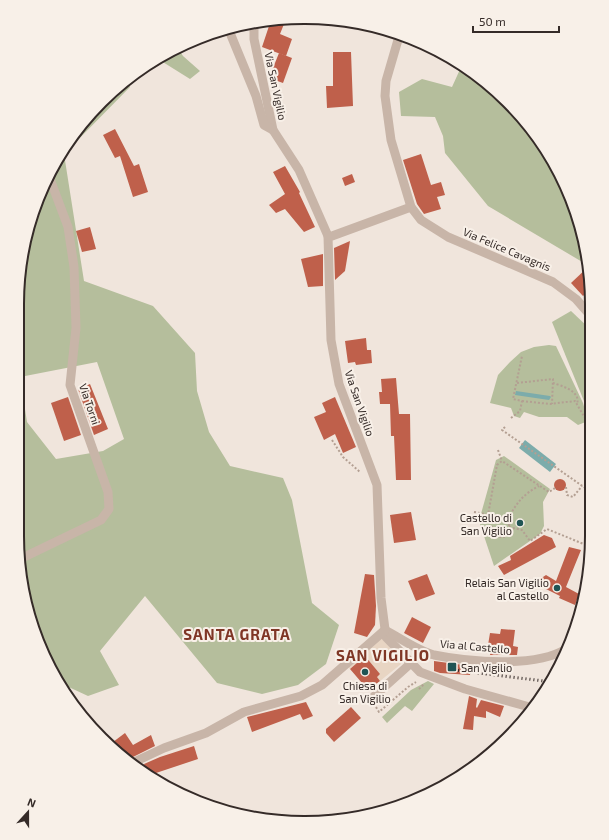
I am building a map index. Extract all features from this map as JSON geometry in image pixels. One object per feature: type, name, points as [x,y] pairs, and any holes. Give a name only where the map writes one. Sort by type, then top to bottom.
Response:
[{"type":"street","name":"Via San Vigilio","points":[[254,28],[254,39],[273,130],[299,170],[328,236],[331,340],[339,384],[377,485],[381,598],[386,637],[410,664],[426,675],[527,706]]},
{"type":"street","points":[[229,35],[256,96],[264,125],[273,130]]},
{"type":"street","name":"Via Felice Cavagnis","points":[[398,40],[386,81],[385,96],[391,140],[411,207],[421,220],[448,237],[553,282],[576,299],[585,309]]},
{"type":"street","name":"Via Torni","points":[[25,557],[101,520],[109,509],[108,492],[70,385],[76,328],[74,267],[68,227],[51,184]]},
{"type":"street","points":[[328,236],[332,236],[411,207]]},
{"type":"street","points":[[137,760],[164,748],[206,733],[244,712],[301,696],[322,685],[385,630]]},
{"type":"street","name":"Via al Castello","points":[[385,630],[433,654],[486,661],[521,662],[546,657],[560,651]]},
{"type":"street","points":[[371,700],[410,664]]},
{"type":"path","points":[[522,356],[513,400],[552,404],[576,401],[585,418]]},
{"type":"path","points":[[517,383],[553,379],[552,404]]},
{"type":"path","points":[[553,383],[567,388],[576,394],[578,400],[577,404]]},
{"type":"path","points":[[511,418],[520,410],[522,401]]},
{"type":"path","points":[[504,427],[502,430],[585,488]]},
{"type":"path","points":[[332,440],[343,457],[377,485]]},
{"type":"path","points":[[498,450],[502,461],[539,486],[549,492],[555,488]]},
{"type":"path","points":[[502,461],[497,465],[488,515],[494,537],[504,537],[509,527],[508,518],[519,500],[526,493],[539,486]]},
{"type":"path","points":[[566,487],[567,495],[573,497],[582,486]]},
{"type":"path","points":[[474,512],[508,518]]},
{"type":"path","points":[[509,527],[522,530],[530,541],[547,530],[585,544]]},
{"type":"path","points":[[371,700],[379,712],[408,686],[426,675]]},
{"type":"green space","points":[[181,53],[200,71],[190,79],[163,62]]},
{"type":"green space","points":[[459,71],[503,106],[527,134],[547,164],[564,197],[580,250],[582,262],[488,206],[445,153],[443,136],[435,117],[401,116],[399,92],[422,79],[452,87]]},
{"type":"green space","points":[[130,86],[77,141],[106,106]]},
{"type":"green space","points":[[65,159],[84,281],[153,306],[195,353],[197,391],[209,432],[230,466],[283,478],[292,500],[312,603],[339,625],[326,664],[298,685],[262,694],[217,683],[145,596],[100,651],[119,685],[88,696],[69,687],[45,643],[29,590],[26,572],[24,536],[24,403],[27,422],[56,459],[103,451],[124,439],[97,362],[24,376],[24,304],[26,268],[29,250],[45,197]]},
{"type":"green space","points":[[571,311],[585,324],[585,404],[552,322]]},
{"type":"green space","points":[[549,345],[556,346],[583,403],[585,410],[585,422],[578,425],[567,417],[539,417],[524,412],[520,418],[514,416],[511,408],[490,403],[498,375],[521,352],[534,347]]},
{"type":"green space","points":[[504,456],[550,489],[543,502],[544,526],[540,534],[494,566],[479,521],[496,460]]},
{"type":"green space","points":[[428,681],[434,684],[412,711],[405,706],[387,723],[382,717],[411,690]]},
{"type":"shaded area","points":[[383,637],[401,664],[380,681],[377,677],[380,674],[365,656],[350,669],[348,667]]},
{"type":"water","points":[[516,391],[551,397],[549,400],[515,395]]},
{"type":"water","points":[[525,440],[556,464],[550,472],[519,448]]},
{"type":"building","points":[[284,25],[280,34],[292,39],[286,56],[262,47],[269,26]]},
{"type":"building","points":[[333,52],[351,52],[353,106],[327,108],[326,86],[333,86]]},
{"type":"building","points":[[279,53],[292,58],[283,83],[269,78]]},
{"type":"building","points":[[115,129],[134,166],[139,164],[148,192],[133,197],[120,156],[115,158],[103,135]]},
{"type":"building","points":[[421,154],[431,185],[441,182],[445,195],[437,197],[441,209],[424,214],[417,204],[403,160]]},
{"type":"building","points":[[285,166],[300,192],[299,193],[315,227],[304,232],[285,209],[276,213],[269,205],[285,194],[273,172]]},
{"type":"building","points":[[352,174],[355,182],[345,186],[342,178]]},
{"type":"building","points":[[90,227],[96,249],[82,252],[76,231]]},
{"type":"building","points":[[350,241],[345,271],[335,280],[334,248]]},
{"type":"building","points":[[323,254],[323,286],[308,287],[301,259]]},
{"type":"building","points":[[583,271],[584,295],[583,296],[571,283]]},
{"type":"building","points":[[366,338],[367,350],[371,350],[372,363],[356,365],[355,362],[348,363],[345,341]]},
{"type":"building","points":[[396,378],[399,414],[410,414],[411,480],[396,480],[394,436],[391,436],[390,404],[380,404],[379,392],[382,392],[381,379]]},
{"type":"building","points":[[90,384],[108,429],[94,435],[78,389]]},
{"type":"building","points":[[68,397],[81,435],[64,441],[51,403]]},
{"type":"building","points":[[335,397],[356,447],[343,453],[335,434],[324,440],[314,417],[326,412],[322,403]]},
{"type":"building","points":[[558,479],[562,479],[566,485],[562,491],[558,491],[554,487],[554,483]]},
{"type":"building","points":[[411,512],[416,540],[394,543],[390,515]]},
{"type":"building","points":[[544,535],[552,538],[556,547],[504,575],[498,566],[511,560],[510,556]]},
{"type":"building","points":[[569,547],[581,550],[566,587],[579,594],[575,605],[559,598],[560,596],[534,583],[546,575],[556,581]]},
{"type":"building","name":"San Vigilio","points":[[365,574],[374,575],[376,606],[375,625],[367,637],[354,633]]},
{"type":"building","points":[[427,574],[435,594],[416,601],[408,581]]},
{"type":"building","points":[[412,617],[431,627],[423,643],[404,633]]},
{"type":"building","points":[[501,629],[515,630],[513,646],[518,647],[517,655],[490,655],[492,645],[488,645],[490,633],[500,634]]},
{"type":"building","name":"Chiesa di San Vigilio","points":[[365,656],[380,674],[377,677],[380,681],[368,690],[350,669]]},
{"type":"building","points":[[434,661],[471,666],[470,675],[440,673],[434,671]]},
{"type":"building","points":[[469,696],[477,699],[477,708],[481,700],[504,706],[500,717],[486,711],[486,718],[474,716],[473,730],[463,729]]},
{"type":"building","points":[[306,702],[313,716],[303,720],[300,714],[252,732],[247,717]]},
{"type":"building","points":[[351,707],[361,718],[334,742],[326,733],[326,729]]},
{"type":"building","points":[[125,733],[133,745],[151,735],[155,746],[133,757],[114,741]]},
{"type":"building","points":[[194,746],[198,759],[156,773],[144,766],[144,764]]},
{"type":"railway","points":[[454,670],[544,681]]},
{"type":"place","name":"Castello di San Vigilio","points":[[520,523]]},
{"type":"place","name":"Relais San Vigilio al Castello","points":[[557,588]]},
{"type":"place","name":"San Vigilio","points":[[452,667]]},
{"type":"place","name":"Chiesa di San Vigilio","points":[[365,672]]},
{"type":"district","name":"SANTA GRATA","points":[[237,634]]},
{"type":"district","name":"SAN VIGILIO","points":[[383,655]]}]
